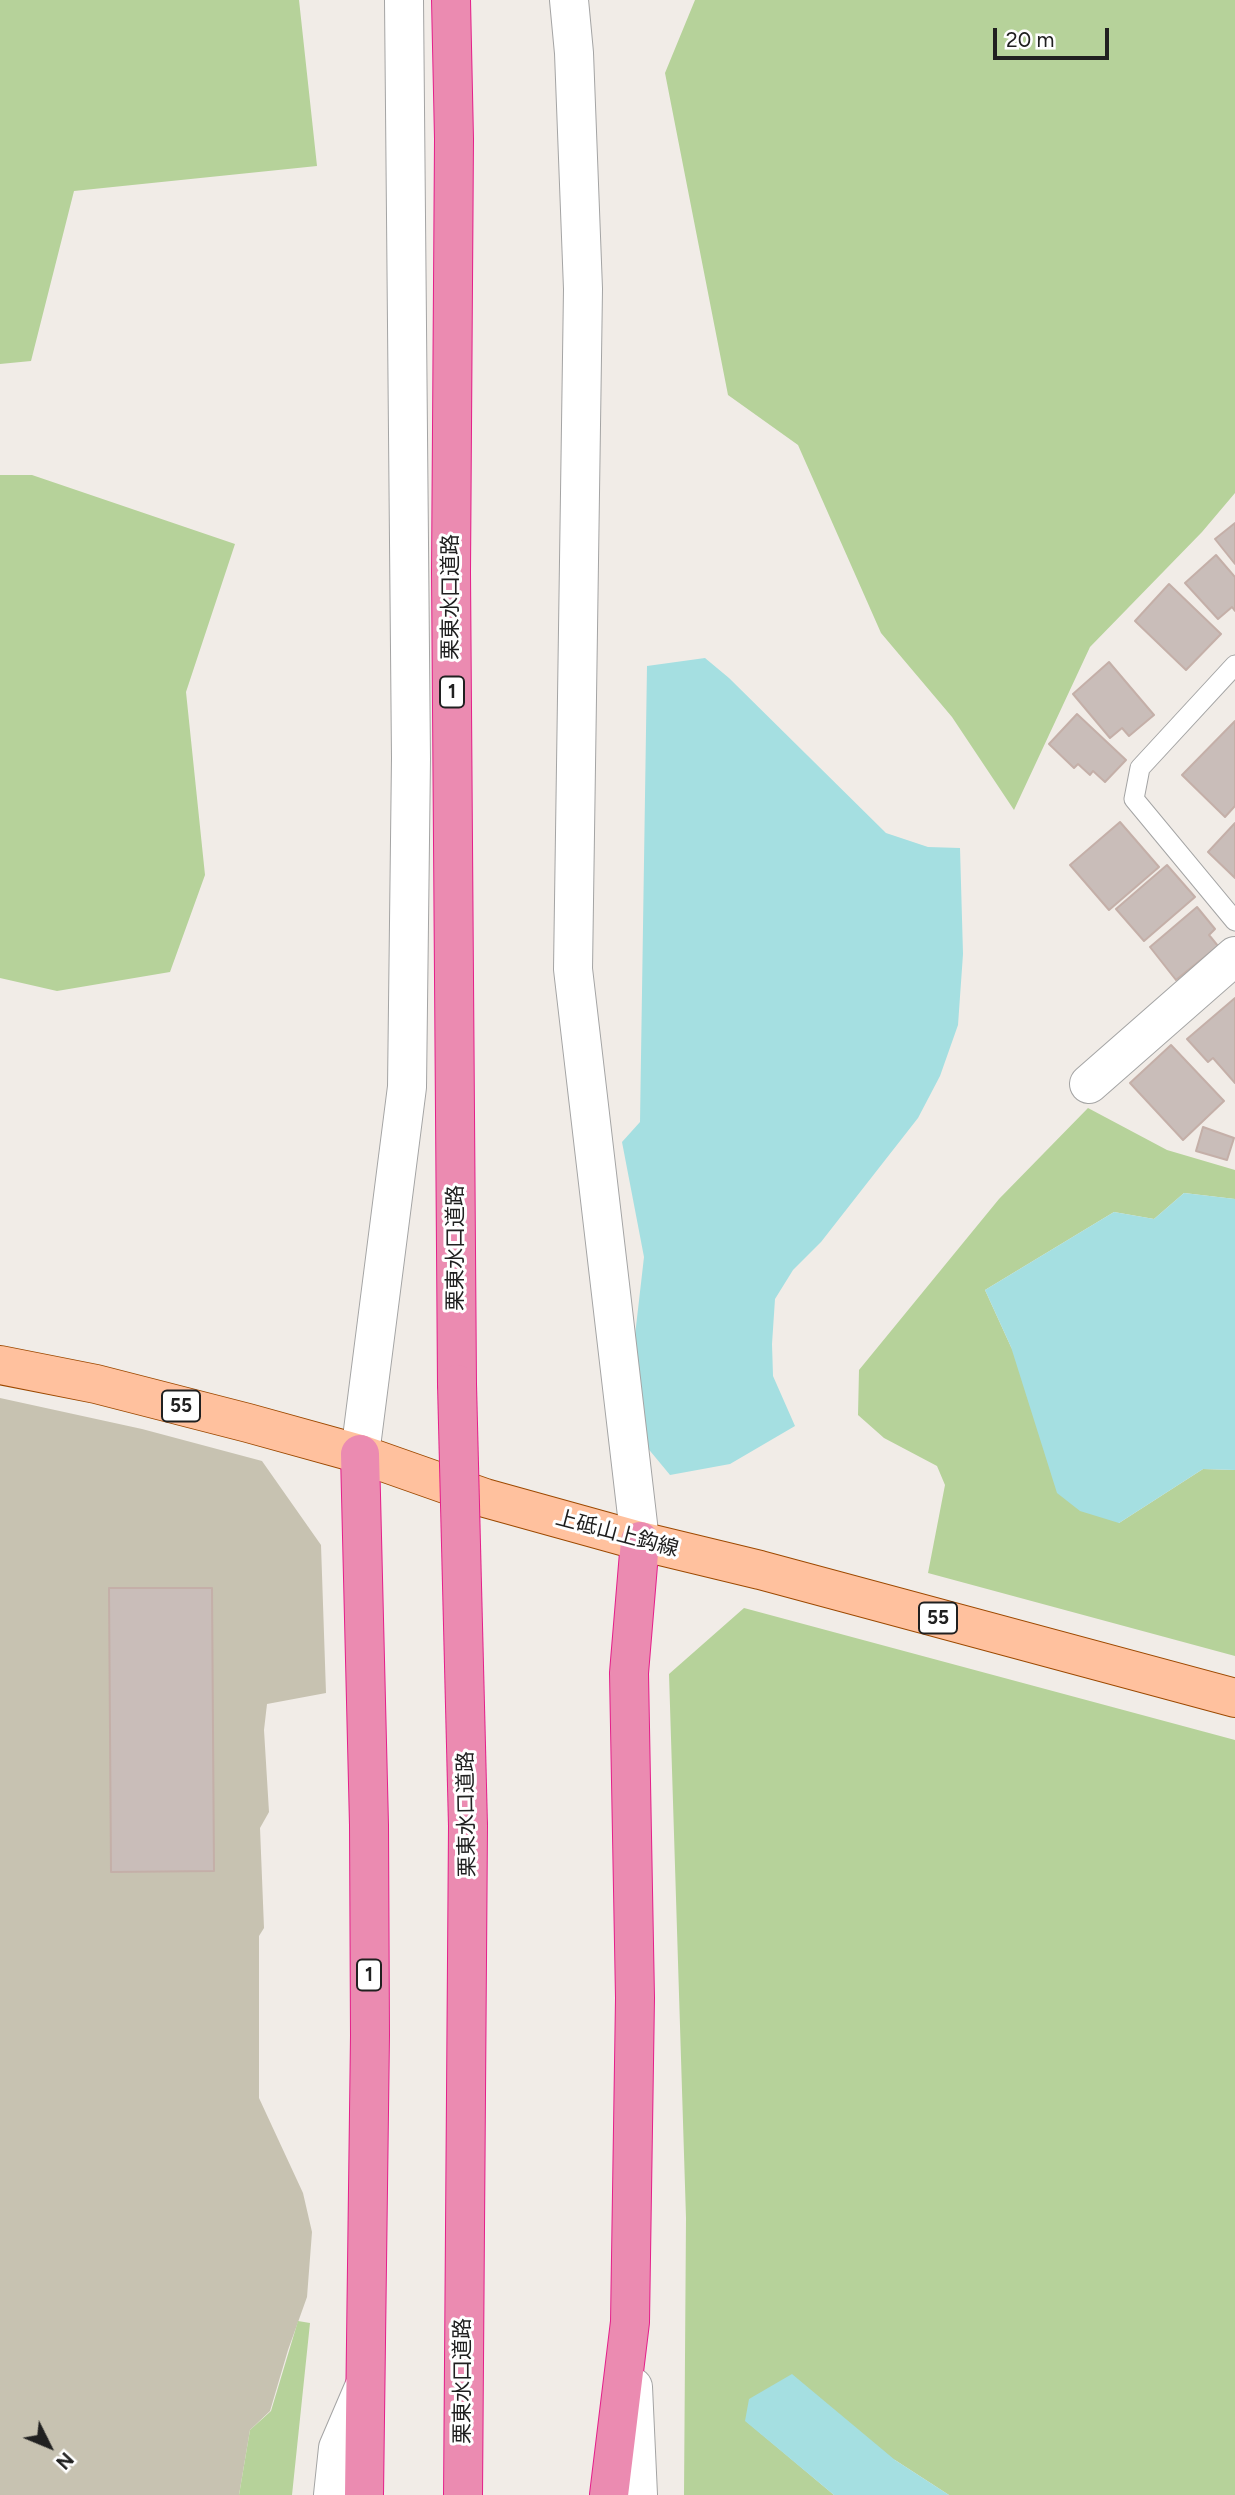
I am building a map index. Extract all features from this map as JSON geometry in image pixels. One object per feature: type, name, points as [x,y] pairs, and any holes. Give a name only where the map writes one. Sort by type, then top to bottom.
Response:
[{"type":"highway","name":"栗東水口道路","points":[[451,0],[454,139],[451,572],[457,1384],[468,1826],[463,2495]]},
{"type":"highway","name":"1","points":[[360,1454],[370,2035],[364,2495]]},
{"type":"highway","points":[[608,2495],[629,2322],[635,1998],[629,1674],[640,1541]]},
{"type":"main road","name":"上砥山上鈎線","points":[[0,1365],[96,1384],[248,1423],[360,1454],[485,1498],[640,1541],[773,1573],[1235,1699]]},
{"type":"street","points":[[360,1454],[407,1087],[411,758],[404,0]]},
{"type":"street","points":[[569,0],[574,53],[583,289],[573,969],[640,1541]]},
{"type":"street","points":[[1089,1084],[1235,956]]},
{"type":"street","points":[[629,2322],[638,2495]]},
{"type":"street","points":[[333,2495],[338,2448],[365,2385]]},
{"type":"lane","points":[[1235,665],[1140,768],[1134,799],[1235,922]]},
{"type":"shaded area","points":[[0,1398],[142,1429],[262,1461],[321,1545],[326,1693],[267,1704],[264,1730],[269,1812],[260,1828],[264,1928],[259,1936],[259,2098],[303,2193],[312,2232],[307,2297],[270,2411],[250,2430],[239,2495],[0,2495]]},
{"type":"green space","points":[[0,0],[299,0],[317,166],[74,191],[31,361],[0,364]]},
{"type":"green space","points":[[695,0],[1235,0],[1235,493],[1202,532],[1090,647],[1014,810],[952,717],[881,633],[798,445],[728,395],[665,73]]},
{"type":"green space","points":[[0,475],[32,475],[235,544],[186,692],[205,875],[170,972],[57,991],[0,978]]},
{"type":"green space","points":[[1088,1108],[1167,1150],[1235,1170],[1235,1199],[1184,1193],[1154,1219],[1114,1212],[985,1290],[1011,1347],[1119,1523],[1203,1469],[1235,1470],[1235,1656],[928,1573],[945,1485],[937,1466],[884,1438],[858,1415],[859,1370],[999,1199]]},
{"type":"green space","points":[[744,1608],[1235,1740],[1235,2495],[949,2495],[895,2460],[746,2421],[834,2495],[684,2495],[686,2218],[669,1674]]},
{"type":"green space","points":[[298,2321],[310,2323],[292,2495],[239,2495],[250,2430],[271,2411]]},
{"type":"water","points":[[705,658],[729,678],[886,833],[928,847],[960,848],[963,954],[958,1025],[940,1076],[918,1118],[821,1242],[793,1270],[775,1299],[773,1376],[795,1426],[730,1464],[670,1475],[646,1446],[634,1344],[644,1257],[622,1142],[640,1122],[647,666]]},
{"type":"water","points":[[1184,1193],[1235,1199],[1235,1470],[1203,1469],[1119,1523],[1080,1511],[1057,1493],[1011,1347],[985,1290],[1114,1212],[1154,1219]]},
{"type":"water","points":[[792,2374],[895,2460],[949,2495],[834,2495],[745,2421],[749,2399]]},
{"type":"building","points":[[1235,523],[1235,564],[1215,539]]},
{"type":"building","points":[[1216,555],[1235,577],[1235,611],[1232,607],[1218,619],[1185,583]]},
{"type":"building","points":[[1169,584],[1221,634],[1186,670],[1135,621]]},
{"type":"building","points":[[1109,662],[1154,715],[1129,736],[1122,728],[1110,738],[1073,694]]},
{"type":"building","points":[[1077,714],[1126,760],[1105,782],[1093,771],[1090,775],[1078,764],[1074,768],[1049,744]]},
{"type":"building","points":[[1235,721],[1235,806],[1225,817],[1182,775]]},
{"type":"building","points":[[1120,822],[1159,867],[1109,910],[1070,865]]},
{"type":"building","points":[[1235,823],[1235,878],[1208,852]]},
{"type":"building","points":[[1167,865],[1195,897],[1144,941],[1116,909]]},
{"type":"building","points":[[1197,907],[1215,929],[1209,935],[1218,946],[1176,980],[1150,947]]},
{"type":"building","points":[[1235,998],[1235,1083],[1213,1058],[1208,1062],[1187,1039]]},
{"type":"building","points":[[1171,1045],[1224,1101],[1183,1140],[1130,1083]]},
{"type":"building","points":[[1203,1127],[1234,1138],[1227,1160],[1196,1151]]},
{"type":"building","points":[[109,1588],[212,1588],[214,1871],[111,1872]]}]
